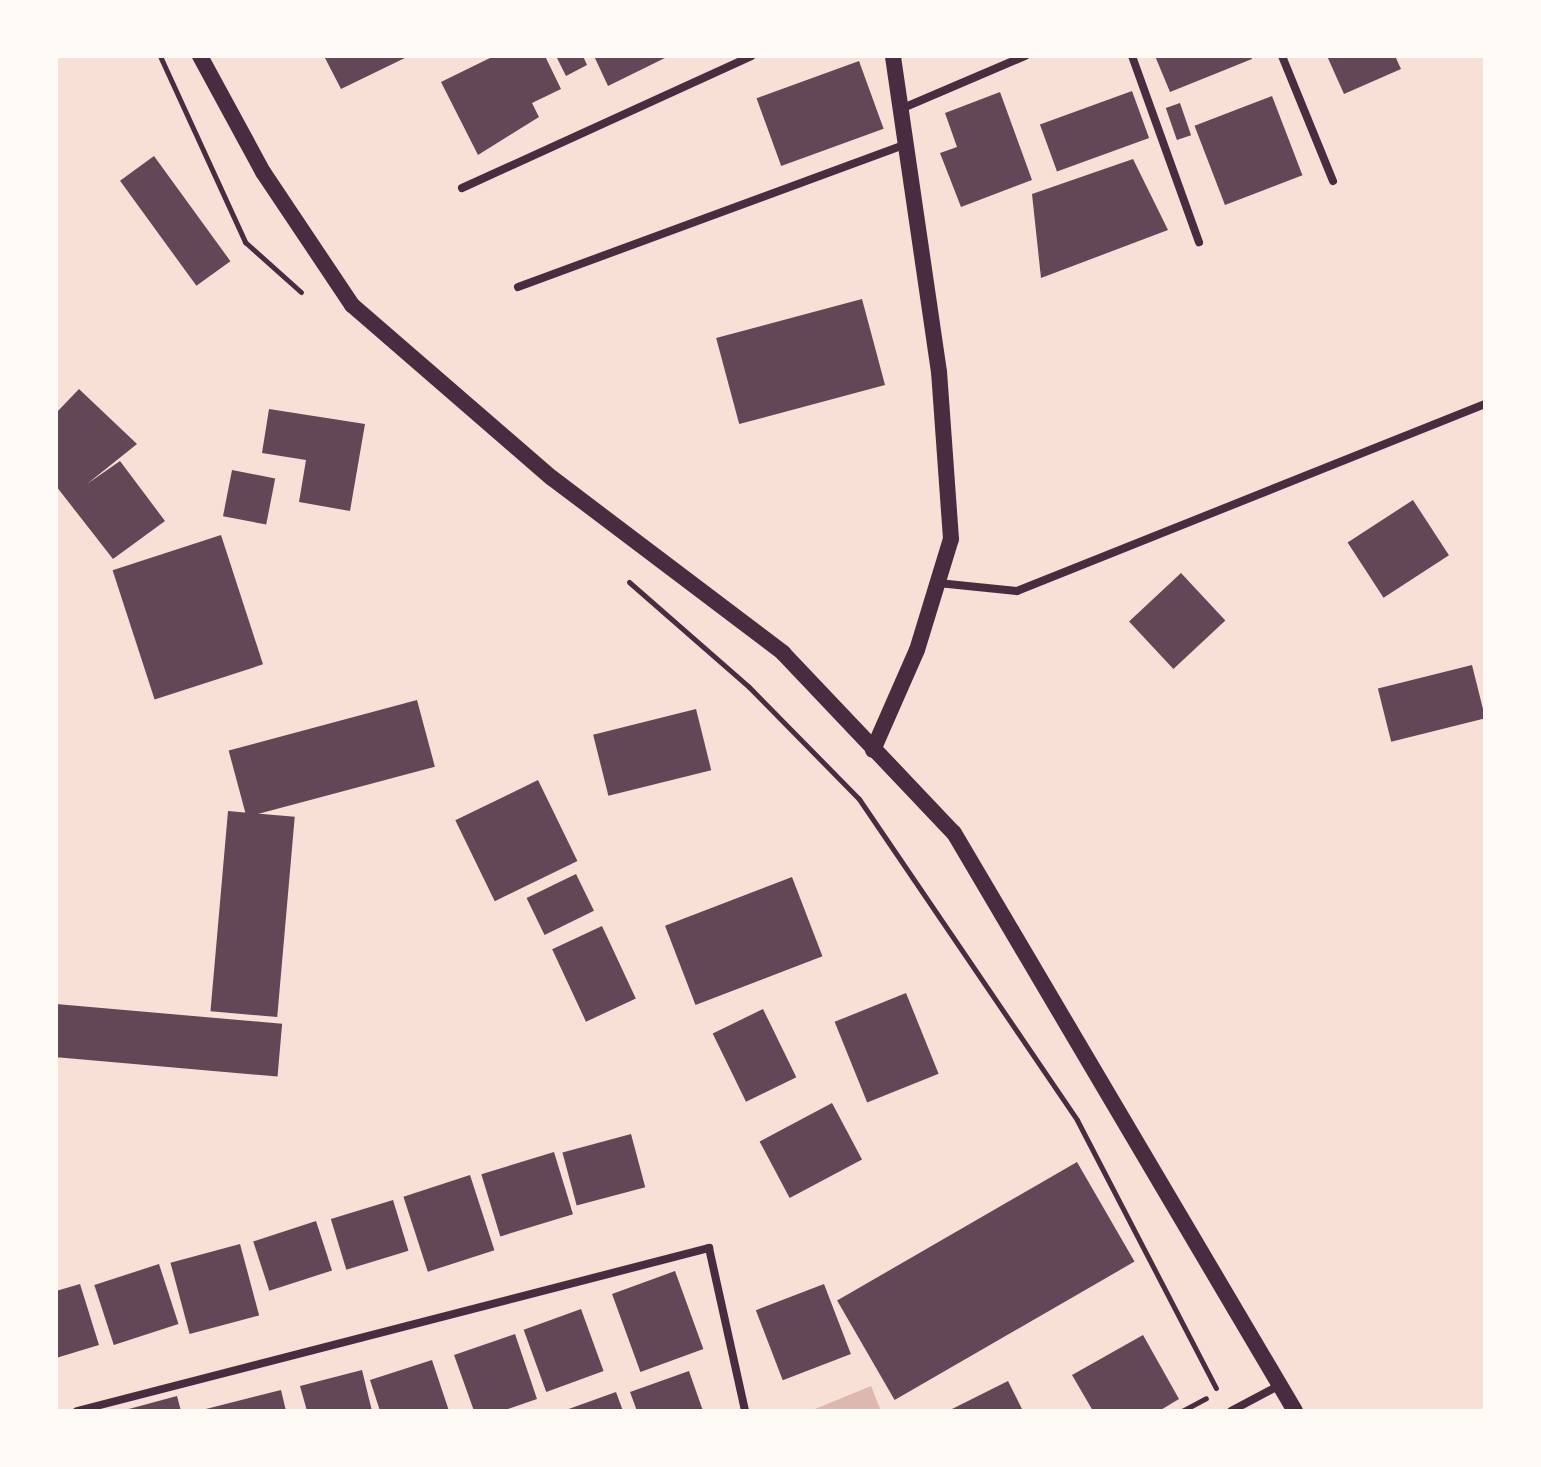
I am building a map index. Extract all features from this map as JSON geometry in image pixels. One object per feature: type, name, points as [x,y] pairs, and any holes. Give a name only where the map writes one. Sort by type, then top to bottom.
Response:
[{"type":"main road","points":[[200,56],[263,172],[352,305],[552,478],[783,653],[954,833],[1295,1411]]},
{"type":"main road","points":[[873,750],[917,650],[951,539],[939,372],[903,108],[893,56]]},
{"type":"street","points":[[462,188],[751,56]]},
{"type":"street","points":[[903,108],[1025,56]]},
{"type":"street","points":[[1132,56],[1199,242]]},
{"type":"street","points":[[1282,56],[1333,181]]},
{"type":"street","points":[[518,287],[907,144]]},
{"type":"street","points":[[938,582],[1017,591],[1485,404]]},
{"type":"street","points":[[77,1411],[709,1248],[745,1411]]},
{"type":"street","points":[[1231,1411],[1280,1385]]},
{"type":"path","points":[[160,56],[245,242],[305,295]]},
{"type":"path","points":[[617,571],[749,687],[859,799],[1077,1120],[1218,1392],[1182,1411]]},
{"type":"shaded area","points":[[871,1386],[881,1411],[810,1411]]},
{"type":"building","points":[[324,56],[409,56],[341,89]]},
{"type":"building","points":[[494,56],[545,56],[561,89],[532,103],[539,117],[478,155],[441,82]]},
{"type":"building","points":[[556,56],[583,56],[587,65],[566,76]]},
{"type":"building","points":[[594,56],[669,56],[608,86]]},
{"type":"building","points":[[1155,56],[1251,56],[1252,59],[1170,92]]},
{"type":"building","points":[[1327,56],[1395,56],[1401,69],[1344,94]]},
{"type":"building","points":[[859,61],[884,129],[781,166],[757,98]]},
{"type":"building","points":[[1132,91],[1149,138],[1057,172],[1040,125]]},
{"type":"building","points":[[1000,92],[1032,180],[961,207],[940,153],[957,147],[945,113]]},
{"type":"building","points":[[1272,96],[1302,175],[1225,205],[1195,126]]},
{"type":"building","points":[[1180,103],[1191,135],[1177,140],[1166,108]]},
{"type":"building","points":[[154,156],[230,261],[196,286],[120,181]]},
{"type":"building","points":[[1133,159],[1168,230],[1041,278],[1032,194]]},
{"type":"building","points":[[862,299],[885,385],[739,424],[716,338]]},
{"type":"building","points":[[79,389],[137,444],[87,484],[120,461],[165,521],[113,559],[56,486],[56,413]]},
{"type":"building","points":[[269,409],[365,424],[350,511],[299,502],[306,460],[262,453]]},
{"type":"building","points":[[232,470],[275,478],[266,525],[223,516]]},
{"type":"building","points":[[1413,500],[1449,555],[1384,598],[1348,542]]},
{"type":"building","points":[[221,535],[263,664],[155,700],[113,570]]},
{"type":"building","points":[[1181,573],[1225,621],[1173,669],[1129,621]]},
{"type":"building","points":[[1472,665],[1485,718],[1391,742],[1378,688]]},
{"type":"building","points":[[417,700],[435,767],[247,817],[229,750]]},
{"type":"building","points":[[696,709],[711,770],[608,796],[593,735]]},
{"type":"building","points":[[538,780],[577,861],[495,901],[455,820]]},
{"type":"building","points":[[228,811],[295,817],[277,1017],[210,1011]]},
{"type":"building","points":[[576,874],[594,911],[545,935],[527,898]]},
{"type":"building","points":[[792,877],[822,956],[695,1005],[665,926]]},
{"type":"building","points":[[602,926],[636,999],[586,1022],[552,949]]},
{"type":"building","points":[[906,993],[939,1074],[867,1103],[835,1022]]},
{"type":"building","points":[[56,1004],[282,1024],[278,1077],[56,1057]]},
{"type":"building","points":[[763,1009],[796,1077],[746,1102],[713,1034]]},
{"type":"building","points":[[832,1103],[862,1160],[790,1198],[760,1141]]},
{"type":"building","points":[[631,1134],[645,1187],[577,1206],[562,1152]]},
{"type":"building","points":[[554,1152],[573,1214],[500,1236],[481,1174]]},
{"type":"building","points":[[1077,1162],[1134,1262],[895,1400],[837,1300]]},
{"type":"building","points":[[470,1175],[494,1250],[428,1272],[403,1197]]},
{"type":"building","points":[[393,1200],[408,1251],[346,1270],[331,1219]]},
{"type":"building","points":[[316,1221],[332,1270],[269,1291],[253,1241]]},
{"type":"building","points":[[240,1244],[259,1315],[190,1334],[170,1263]]},
{"type":"building","points":[[159,1264],[178,1324],[114,1345],[94,1285]]},
{"type":"building","points":[[675,1271],[703,1349],[640,1372],[612,1294]]},
{"type":"building","points":[[80,1284],[99,1345],[56,1358],[56,1291]]},
{"type":"building","points":[[824,1284],[851,1354],[783,1380],[756,1310]]},
{"type":"building","points":[[581,1309],[604,1371],[546,1392],[524,1330]]},
{"type":"building","points":[[515,1334],[537,1399],[502,1411],[474,1411],[454,1355]]},
{"type":"building","points":[[1143,1335],[1179,1399],[1159,1411],[1093,1411],[1072,1375]]},
{"type":"building","points":[[432,1360],[449,1411],[380,1411],[370,1380]]},
{"type":"building","points":[[362,1370],[372,1411],[307,1411],[300,1386]]},
{"type":"building","points":[[689,1371],[703,1411],[637,1411],[630,1392]]},
{"type":"building","points":[[1008,1381],[1023,1411],[948,1411]]},
{"type":"building","points":[[281,1390],[286,1411],[202,1410]]},
{"type":"building","points":[[616,1392],[623,1411],[563,1411]]},
{"type":"building","points":[[177,1396],[181,1411],[125,1411],[125,1410]]}]
